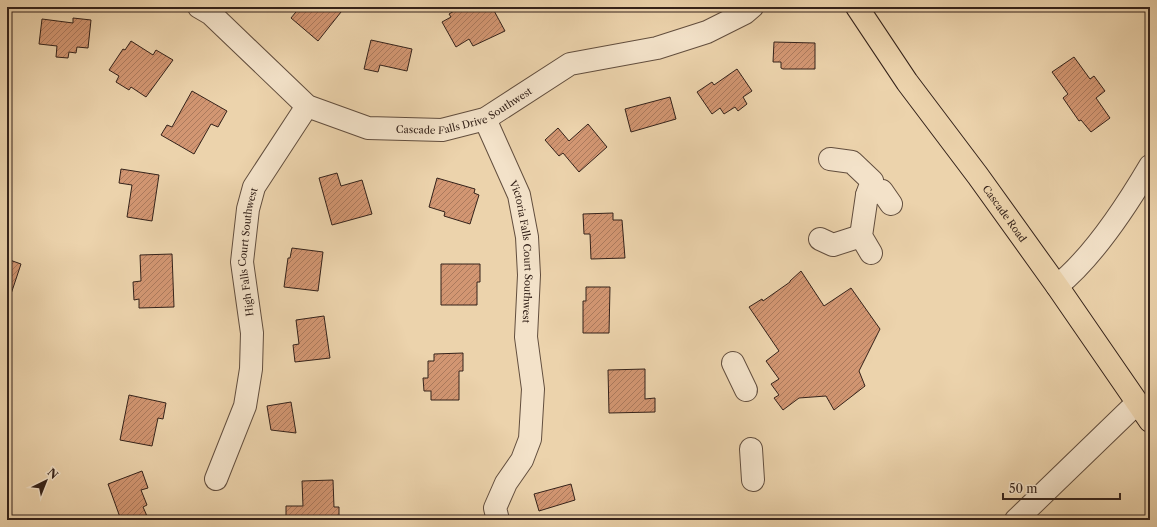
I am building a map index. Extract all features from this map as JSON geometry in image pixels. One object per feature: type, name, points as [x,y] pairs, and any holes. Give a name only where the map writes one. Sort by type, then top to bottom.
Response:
[{"type":"main road","name":"Cascade Road","points":[[858,7],[907,82],[978,176],[1057,286],[1150,421]]},
{"type":"street","name":"Cascade Falls Drive Southwest","points":[[210,10],[307,106],[368,128],[442,130],[485,119],[570,64],[657,48],[707,32],[745,13],[752,7]]},
{"type":"street","name":"High Falls Court Southwest","points":[[216,479],[245,406],[251,369],[252,333],[242,262],[248,209],[254,187],[307,106]]},
{"type":"street","name":"Victoria Falls Court Southwest","points":[[485,119],[518,195],[527,237],[529,274],[526,337],[534,389],[530,439],[522,460],[506,482],[495,508],[498,520]]},
{"type":"street","points":[[820,239],[833,245],[866,244],[880,197],[872,181],[852,162],[830,159]]},
{"type":"street","points":[[1057,286],[1073,274],[1129,201],[1150,166]]},
{"type":"street","points":[[733,364],[746,390]]},
{"type":"street","points":[[1016,520],[1137,403]]},
{"type":"street","points":[[751,449],[753,480]]},
{"type":"building","points":[[300,7],[345,7],[318,41],[291,18]]},
{"type":"building","points":[[461,7],[492,7],[505,31],[473,46],[469,39],[456,47],[442,22],[451,17],[449,14]]},
{"type":"building","points":[[73,18],[91,20],[88,48],[77,47],[76,53],[69,52],[68,58],[56,57],[57,46],[39,44],[42,19],[73,23]]},
{"type":"building","points":[[371,40],[412,49],[407,71],[380,65],[378,72],[364,69]]},
{"type":"building","points":[[131,41],[153,55],[156,50],[173,60],[146,97],[131,87],[129,90],[116,82],[119,76],[109,70],[123,49],[125,50]]},
{"type":"building","points":[[774,42],[815,43],[815,69],[781,68],[781,62],[773,62]]},
{"type":"building","points":[[1074,57],[1090,79],[1094,76],[1105,91],[1096,98],[1110,118],[1091,132],[1081,120],[1079,121],[1063,98],[1068,94],[1052,72]]},
{"type":"building","points":[[737,69],[752,91],[743,97],[747,104],[738,111],[735,107],[724,114],[720,108],[712,114],[697,92],[712,82],[714,85]]},
{"type":"building","points":[[192,91],[227,111],[218,127],[211,124],[194,154],[161,135],[167,125],[172,127]]},
{"type":"building","points":[[670,97],[676,119],[631,132],[625,109]]},
{"type":"building","points":[[588,124],[607,147],[579,172],[563,153],[559,156],[545,140],[558,128],[569,141]]},
{"type":"building","points":[[121,169],[159,175],[152,221],[127,217],[132,185],[119,183]]},
{"type":"building","points":[[337,173],[341,186],[362,180],[372,214],[332,225],[319,178]]},
{"type":"building","points":[[437,178],[475,189],[474,193],[479,195],[470,224],[444,216],[445,212],[429,207]]},
{"type":"building","points":[[613,213],[613,220],[622,220],[625,258],[591,259],[590,234],[584,234],[583,214]]},
{"type":"building","points":[[292,248],[323,252],[318,291],[284,287],[288,258],[290,258]]},
{"type":"building","points":[[172,254],[174,307],[139,308],[139,299],[134,300],[133,282],[141,281],[140,255]]},
{"type":"building","points":[[7,259],[21,264],[9,300],[7,299]]},
{"type":"building","points":[[441,264],[480,264],[480,282],[477,282],[477,305],[441,305]]},
{"type":"building","points":[[801,271],[824,306],[851,288],[880,329],[859,371],[865,386],[834,410],[826,396],[799,398],[783,410],[774,398],[779,395],[771,384],[779,379],[766,361],[779,351],[749,307],[762,299],[763,301],[790,282]]},
{"type":"building","points":[[586,287],[610,287],[609,333],[583,333],[583,301],[586,301]]},
{"type":"building","points":[[324,316],[330,358],[295,362],[293,345],[299,344],[296,320]]},
{"type":"building","points":[[463,353],[463,371],[459,371],[459,400],[431,400],[431,391],[424,391],[423,378],[428,378],[428,361],[434,361],[434,354]]},
{"type":"building","points":[[645,369],[645,399],[655,398],[655,412],[609,413],[608,370]]},
{"type":"building","points":[[129,395],[166,403],[163,419],[158,418],[152,446],[120,440]]},
{"type":"building","points":[[291,402],[296,433],[271,430],[267,406]]},
{"type":"building","points":[[142,471],[148,488],[141,490],[147,505],[143,507],[147,516],[137,520],[121,520],[108,484]]},
{"type":"building","points":[[333,480],[334,507],[339,507],[339,520],[286,520],[286,506],[303,506],[302,481]]},
{"type":"building","points":[[571,484],[575,500],[539,511],[534,494]]}]
